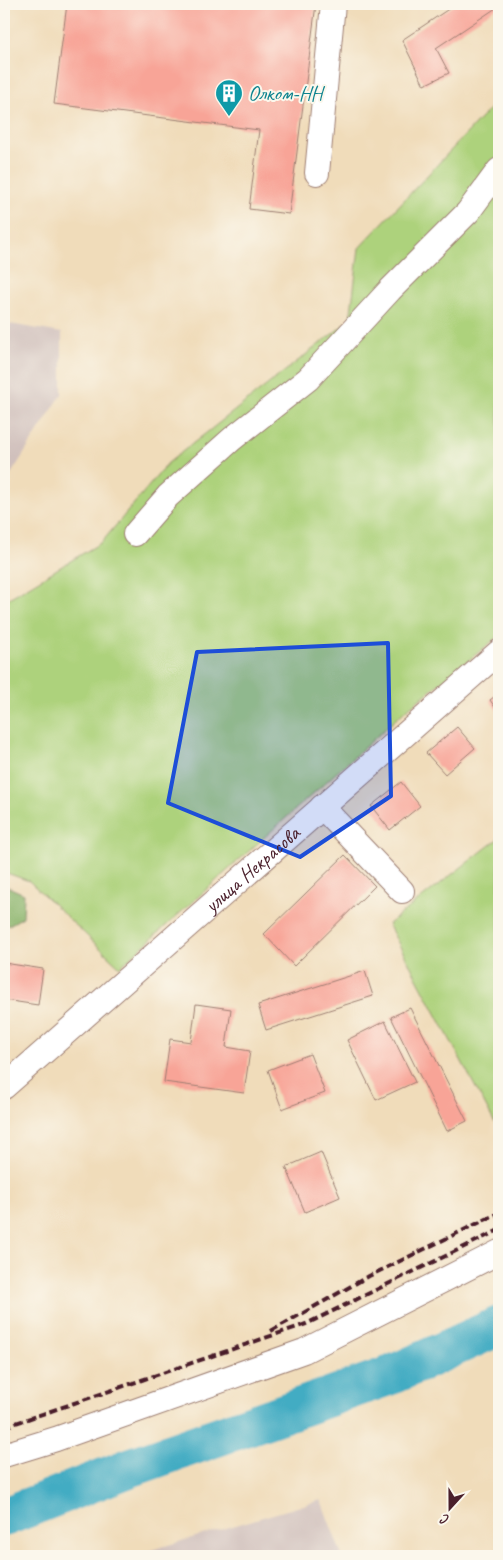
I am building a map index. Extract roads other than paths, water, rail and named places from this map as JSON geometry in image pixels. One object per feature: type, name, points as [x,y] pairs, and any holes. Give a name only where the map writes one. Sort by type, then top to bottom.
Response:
[{"type":"street","points":[[317,173],[333,4]]},
{"type":"street","points":[[134,534],[168,496],[232,439],[308,379],[390,290],[468,212],[499,170]]},
{"type":"street","name":"улица Некрасова","points":[[4,1086],[499,652]]},
{"type":"street","points":[[322,807],[402,891]]},
{"type":"street","points":[[4,1455],[304,1351],[499,1252]]},
{"type":"waterway","points":[[4,1517],[129,1468],[394,1374],[499,1326]]},
{"type":"railway","points":[[271,1331],[369,1276],[499,1213]]},
{"type":"railway","points":[[4,1427],[306,1324],[499,1230]]},
{"type":"place","name":"Олком-НН","points":[[229,117]]}]
